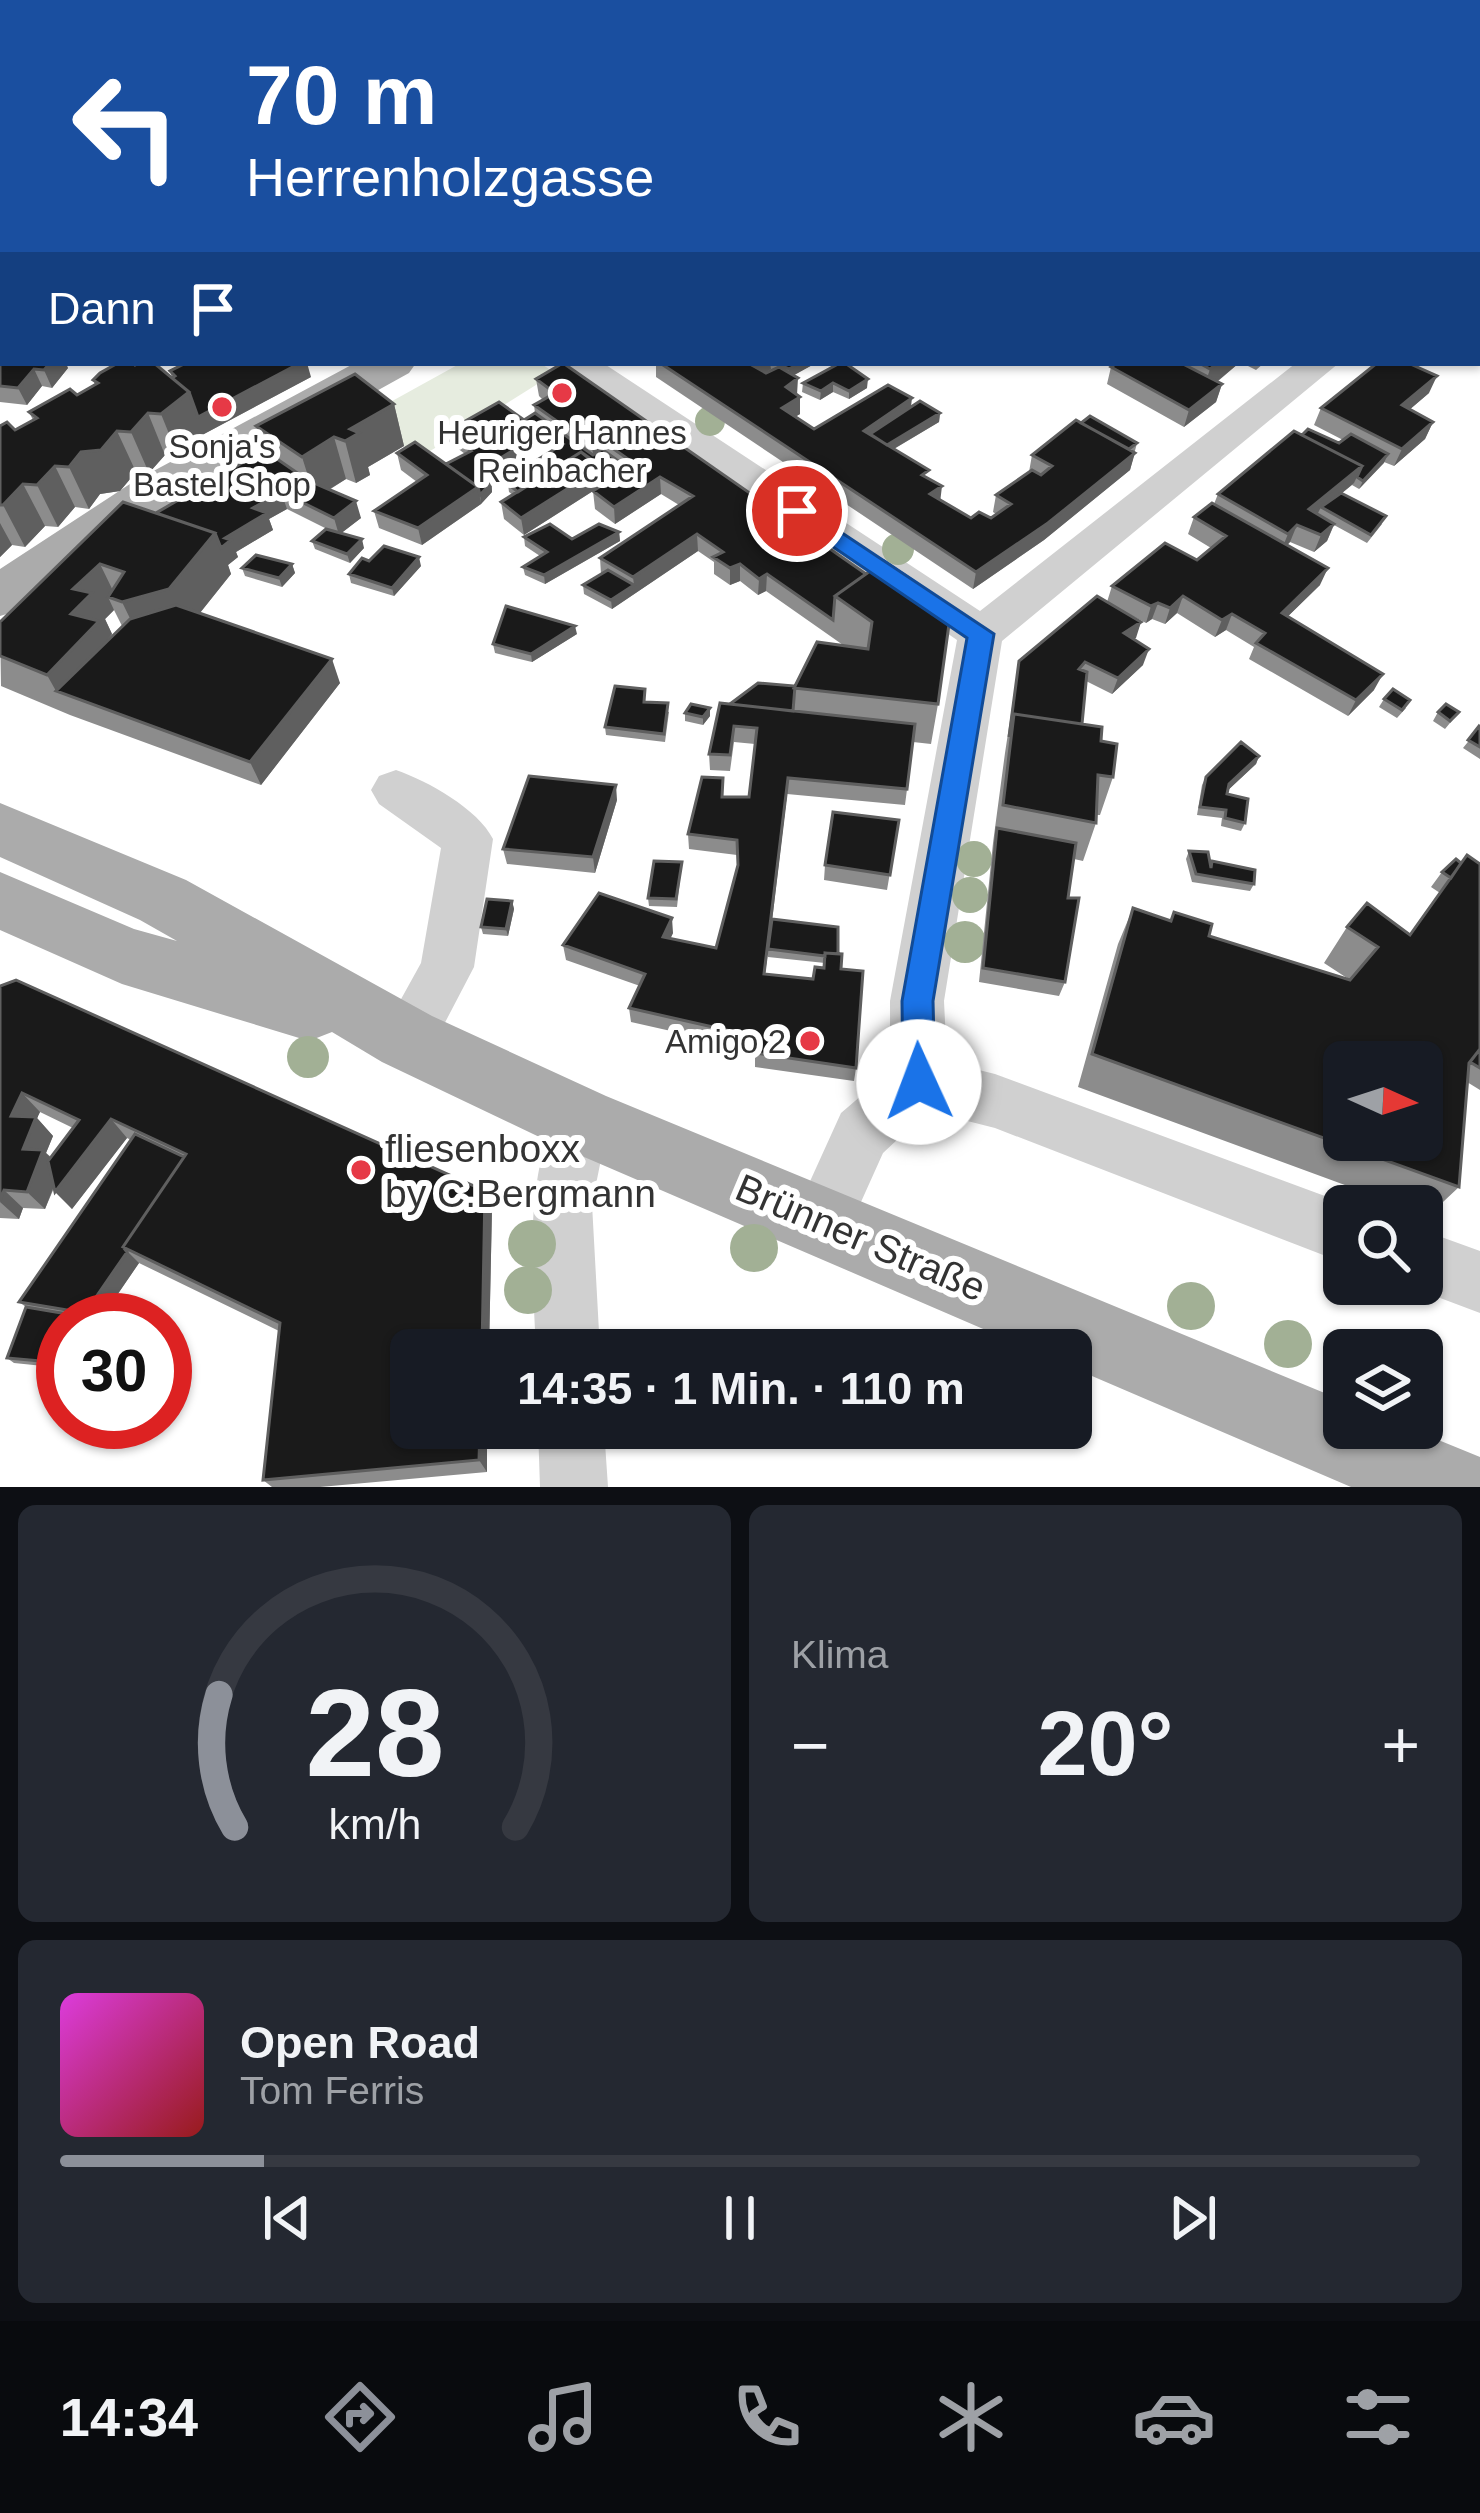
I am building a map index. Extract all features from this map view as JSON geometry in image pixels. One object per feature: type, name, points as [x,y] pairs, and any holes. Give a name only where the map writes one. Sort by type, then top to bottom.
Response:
[{"type":"main road","points":[[0,596],[151,494],[386,366]]},
{"type":"main road","name":"Brünner Straße","points":[[0,829],[163,901],[406,1039],[580,1120],[1450,1487]]},
{"type":"main road","name":"Brünner Straße","points":[[0,900],[122,955],[406,1039]]},
{"type":"street","points":[[581,366],[981,634]]},
{"type":"street","points":[[823,1221],[862,1133],[919,1082],[917,1001],[981,634],[1316,366]]},
{"type":"street","points":[[396,790],[468,839]]},
{"type":"street","points":[[468,839],[493,825],[518,826]]},
{"type":"street","points":[[406,1039],[447,967],[468,839]]},
{"type":"street","points":[[919,1082],[995,1101],[1323,1225]]},
{"type":"street","points":[[567,1329],[562,1210],[570,1143],[580,1120]]},
{"type":"street","points":[[1443,1269],[1480,1282]]},
{"type":"street","points":[[572,1449],[574,1487]]},
{"type":"shaded area","points":[[456,366],[544,366],[555,373],[419,458],[365,416]]},
{"type":"building","points":[[0,366],[47,366],[34,369],[18,388],[0,386]]},
{"type":"building","points":[[113,366],[158,366],[189,392],[161,414],[148,413],[131,432],[117,431],[101,450],[81,452],[69,467],[55,466],[37,485],[23,484],[0,505],[0,426],[7,422],[15,430],[37,418],[29,412],[70,389],[77,395],[98,383],[93,380]]},
{"type":"building","points":[[180,366],[294,366],[198,417],[189,392],[170,371]]},
{"type":"building","points":[[567,366],[866,574],[835,596],[833,620],[767,574],[759,579],[740,564],[730,568],[713,557],[723,552],[697,534],[633,577],[600,558],[693,496],[660,477],[614,507],[593,491],[635,464],[601,440],[592,446],[534,405],[555,393],[536,379]]},
{"type":"building","points":[[665,366],[754,366],[766,373],[779,367],[798,378],[786,387],[800,397],[782,408],[814,429],[888,385],[912,398],[864,431],[929,470],[922,475],[942,486],[930,494],[971,518],[979,512],[991,518],[1011,504],[996,495],[1032,470],[1041,475],[1052,466],[1032,455],[1076,420],[1135,453],[1048,523],[976,572]]},
{"type":"building","points":[[834,366],[849,366],[868,379],[849,391],[833,383],[821,391],[803,383]]},
{"type":"building","points":[[1187,366],[1222,384],[1189,410],[1111,367]]},
{"type":"building","points":[[1373,366],[1415,366],[1437,376],[1402,405],[1433,422],[1402,449],[1321,408]]},
{"type":"building","points":[[355,374],[394,404],[350,429],[359,433],[345,441],[334,437],[302,457],[256,426]]},
{"type":"building","points":[[920,401],[940,413],[887,445],[870,434]]},
{"type":"building","points":[[499,402],[524,420],[535,413],[553,426],[489,465],[491,483],[480,495],[478,487],[446,464],[471,451],[446,432]]},
{"type":"building","points":[[1090,416],[1137,443],[1129,449],[1081,423]]},
{"type":"building","points":[[1308,429],[1339,443],[1351,434],[1388,454],[1363,481],[1357,477],[1362,466],[1302,435]]},
{"type":"building","points":[[1294,431],[1362,466],[1309,509],[1334,524],[1321,535],[1297,525],[1288,534],[1218,494]]},
{"type":"building","points":[[562,433],[593,455],[602,449],[617,460],[602,469],[581,452],[518,492],[508,484],[563,444],[554,438]]},
{"type":"building","points":[[415,442],[478,487],[418,528],[374,511],[427,475],[397,453]]},
{"type":"building","points":[[264,450],[309,481],[356,501],[334,518],[281,492],[253,508],[267,513],[225,538],[231,540],[221,548],[215,533],[156,513]]},
{"type":"building","points":[[581,452],[602,467],[521,518],[501,502]]},
{"type":"building","points":[[1341,493],[1386,516],[1371,535],[1321,507]]},
{"type":"building","points":[[123,502],[215,533],[169,589],[122,602],[108,597],[124,572],[100,564],[73,589],[92,593],[71,614],[99,621],[47,675],[0,656],[0,622]]},
{"type":"building","points":[[1212,503],[1328,568],[1282,613],[1383,674],[1356,700],[1256,643],[1265,633],[1232,614],[1222,620],[1183,596],[1170,608],[1158,603],[1151,606],[1112,586],[1165,543],[1197,560],[1226,536],[1194,517]]},
{"type":"building","points":[[550,524],[572,539],[599,524],[619,532],[544,575],[523,567],[547,552],[524,537]]},
{"type":"building","points":[[326,529],[362,539],[347,554],[312,541]]},
{"type":"building","points":[[384,546],[419,557],[392,588],[349,574],[362,558],[369,561]]},
{"type":"building","points":[[256,555],[292,564],[279,578],[242,568]]},
{"type":"building","points":[[884,561],[941,600],[950,617],[938,704],[794,688],[817,642],[868,649],[872,622],[835,596]]},
{"type":"building","points":[[608,570],[634,585],[611,600],[583,585]]},
{"type":"building","points":[[1097,596],[1141,622],[1124,633],[1149,649],[1118,678],[1085,662],[1079,669],[1087,672],[1082,724],[1014,714],[1009,737],[1019,661]]},
{"type":"building","points":[[176,605],[332,659],[250,762],[56,691],[130,619]]},
{"type":"building","points":[[506,606],[575,626],[531,654],[493,644]]},
{"type":"building","points":[[758,683],[795,686],[793,711],[730,704]]},
{"type":"building","points":[[615,686],[645,689],[644,702],[668,703],[664,734],[605,727]]},
{"type":"building","points":[[1393,689],[1410,700],[1402,710],[1384,699]]},
{"type":"building","points":[[720,703],[915,724],[907,789],[788,778],[764,974],[813,979],[815,967],[824,968],[825,953],[842,954],[841,969],[863,971],[856,1068],[755,1053],[757,1037],[629,1008],[645,974],[563,945],[599,893],[672,918],[663,937],[716,948],[738,865],[737,840],[688,834],[702,777],[723,778],[722,797],[749,797],[757,728],[734,726],[730,755],[709,754]]},
{"type":"building","points":[[691,704],[710,708],[703,717],[685,713]]},
{"type":"building","points":[[1446,704],[1459,712],[1450,721],[1438,712]]},
{"type":"building","points":[[1014,714],[1102,727],[1101,741],[1117,744],[1113,777],[1098,775],[1096,823],[1003,805]]},
{"type":"building","points":[[1480,727],[1480,747],[1468,740]]},
{"type":"building","points":[[1241,742],[1259,756],[1229,784],[1227,794],[1248,799],[1245,823],[1225,818],[1226,810],[1200,807],[1206,777]]},
{"type":"building","points":[[529,776],[616,785],[593,857],[503,849]]},
{"type":"building","points":[[833,812],[899,820],[890,875],[825,865]]},
{"type":"building","points":[[997,828],[1076,843],[1068,898],[1079,898],[1065,982],[983,968]]},
{"type":"building","points":[[1189,851],[1208,852],[1211,868],[1212,861],[1255,870],[1254,884],[1196,874]]},
{"type":"building","points":[[1467,855],[1480,864],[1480,1049],[1469,1063],[1459,1187],[1387,1161],[1443,1161],[1443,1041],[1323,1041],[1323,1138],[1092,1054],[1133,908],[1171,921],[1174,912],[1212,924],[1209,936],[1350,980],[1378,947],[1347,927],[1367,903],[1410,935]]},
{"type":"building","points":[[1456,859],[1461,863],[1451,878],[1442,872]]},
{"type":"building","points":[[654,861],[682,862],[676,899],[648,898]]},
{"type":"building","points":[[487,899],[512,901],[506,929],[481,927]]},
{"type":"building","points":[[772,919],[838,927],[838,954],[768,949]]},
{"type":"building","points":[[16,980],[485,1191],[482,1329],[390,1329],[390,1449],[479,1449],[479,1460],[263,1480],[280,1323],[123,1247],[186,1154],[111,1119],[55,1192],[48,1161],[79,1120],[22,1093],[11,1116],[36,1117],[23,1149],[43,1150],[27,1192],[4,1190],[0,1201],[0,986]]},
{"type":"building","points":[[1480,1049],[1480,1068],[1470,1062]]},
{"type":"building","points":[[135,1134],[184,1157],[123,1247],[127,1252],[99,1293],[36,1293],[36,1305],[19,1302]]},
{"type":"building","points":[[26,1307],[36,1309],[36,1361],[7,1358]]},
{"type":"place","name":"Heuriger Hannes Reinbacher","points":[[562,393]]},
{"type":"place","name":"Sonja's Bastel Shop","points":[[222,407]]},
{"type":"place","name":"Amigo 2","points":[[810,1041]]},
{"type":"place","name":"fliesenboxx by C.Bergmann","points":[[361,1170]]},
{"type":"route","points":[[797,511],[981,634],[917,1001],[919,1082]]}]
